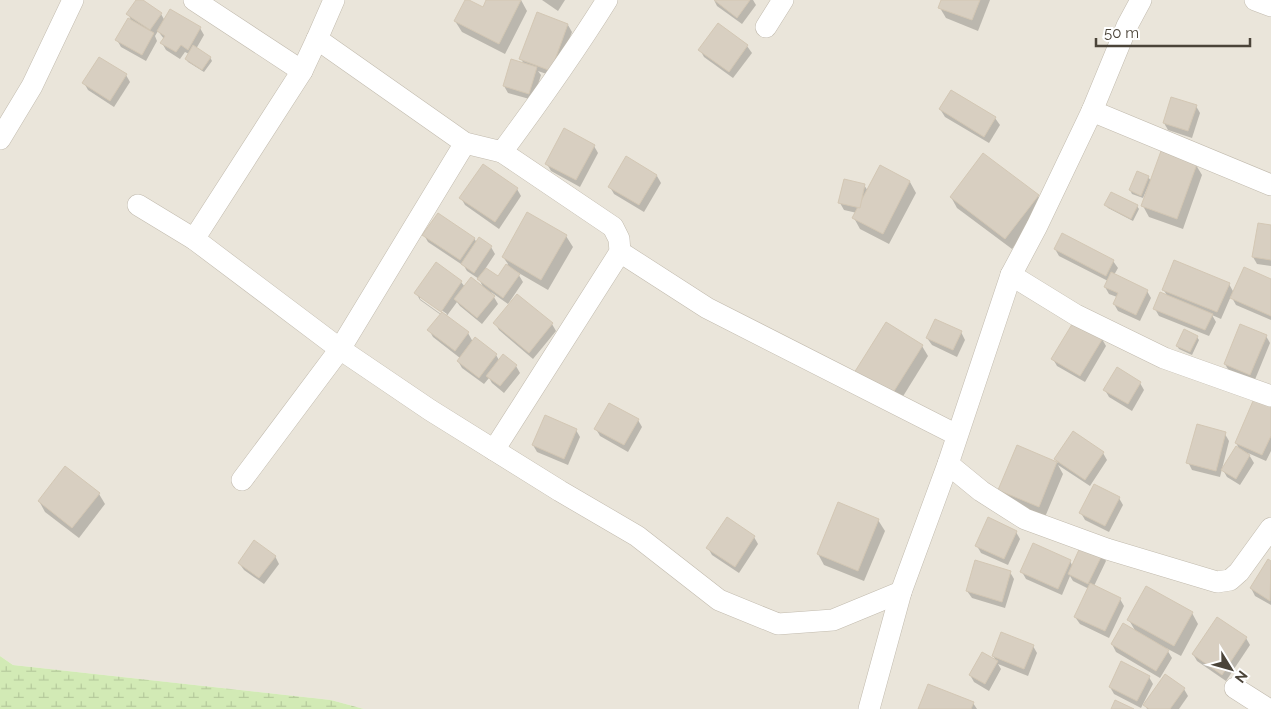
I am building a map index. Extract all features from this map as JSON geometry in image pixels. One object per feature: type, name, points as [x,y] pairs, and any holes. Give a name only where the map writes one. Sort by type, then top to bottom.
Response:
[{"type":"street","points":[[0,139],[32,86],[73,0]]},
{"type":"street","points":[[194,0],[302,71]]},
{"type":"street","points":[[194,239],[302,71],[334,0]]},
{"type":"street","points":[[502,152],[536,108],[607,0]]},
{"type":"street","points":[[766,27],[783,0]]},
{"type":"street","points":[[869,709],[915,552],[948,464],[1011,275],[1037,226],[1092,111],[1141,0]]},
{"type":"street","points":[[1255,0],[1271,6]]},
{"type":"street","points":[[317,39],[465,143],[502,152],[613,227],[619,239],[620,252],[494,450]]},
{"type":"street","points":[[1092,111],[1271,186]]},
{"type":"street","points":[[242,480],[340,349],[465,143]]},
{"type":"street","points":[[138,205],[194,239],[340,349],[430,410],[560,492],[637,536],[719,600],[778,624],[833,620],[902,592]]},
{"type":"street","points":[[620,252],[707,308],[957,435]]},
{"type":"street","points":[[1011,275],[1076,315],[1164,358],[1271,396]]},
{"type":"street","points":[[948,464],[982,491],[1025,519],[1107,549],[1217,582],[1230,580],[1239,572],[1271,528]]},
{"type":"street","points":[[1235,688],[1268,709]]},
{"type":"shaded area","points":[[0,0],[1271,0],[1271,709],[364,709],[331,700],[13,665],[0,656]]},
{"type":"green space","points":[[0,656],[13,665],[331,700],[364,709],[0,709]]},
{"type":"building","points":[[136,0],[143,0],[162,13],[150,30],[126,14]]},
{"type":"building","points":[[465,0],[483,7],[486,0],[521,0],[499,44],[454,21]]},
{"type":"building","points":[[714,0],[750,0],[737,18]]},
{"type":"building","points":[[941,0],[980,0],[972,20],[938,8]]},
{"type":"building","points":[[170,9],[201,27],[188,50],[181,45],[176,52],[160,43],[165,36],[157,31]]},
{"type":"building","points":[[537,12],[568,24],[551,71],[519,59]]},
{"type":"building","points":[[128,18],[154,33],[142,55],[115,40]]},
{"type":"building","points":[[718,23],[748,45],[729,72],[698,50]]},
{"type":"building","points":[[193,45],[211,57],[202,70],[185,59]]},
{"type":"building","points":[[99,57],[127,74],[110,101],[82,83]]},
{"type":"building","points":[[511,59],[537,67],[529,94],[503,86]]},
{"type":"building","points":[[951,90],[996,117],[984,137],[939,109]]},
{"type":"building","points":[[1171,97],[1197,105],[1188,131],[1163,123]]},
{"type":"building","points":[[564,128],[595,145],[576,180],[545,164]]},
{"type":"building","points":[[1161,151],[1197,164],[1177,219],[1141,206]]},
{"type":"building","points":[[983,153],[1039,195],[1005,239],[950,197]]},
{"type":"building","points":[[626,156],[657,175],[639,205],[608,187]]},
{"type":"building","points":[[483,164],[518,188],[495,222],[459,198]]},
{"type":"building","points":[[880,165],[910,181],[883,234],[852,218]]},
{"type":"building","points":[[1137,171],[1149,176],[1141,196],[1129,190]]},
{"type":"building","points":[[844,179],[865,184],[860,208],[838,203]]},
{"type":"building","points":[[1111,192],[1138,205],[1131,219],[1104,205]]},
{"type":"building","points":[[527,212],[567,235],[541,280],[502,257]]},
{"type":"building","points":[[438,213],[475,238],[460,260],[422,235]]},
{"type":"building","points":[[1258,223],[1271,225],[1271,260],[1252,257]]},
{"type":"building","points":[[1062,233],[1114,260],[1106,276],[1054,249]]},
{"type":"building","points":[[479,237],[492,246],[474,273],[461,264]]},
{"type":"building","points":[[1174,260],[1230,283],[1217,312],[1162,290]]},
{"type":"building","points":[[436,262],[462,281],[441,312],[414,293]]},
{"type":"building","points":[[506,264],[520,274],[503,298],[477,279],[486,268],[498,276]]},
{"type":"building","points":[[1244,267],[1271,279],[1271,316],[1230,298]]},
{"type":"building","points":[[1111,272],[1148,290],[1136,315],[1113,304],[1118,293],[1104,287]]},
{"type":"building","points":[[471,277],[495,296],[477,318],[454,299]]},
{"type":"building","points":[[1160,292],[1213,314],[1205,330],[1153,309]]},
{"type":"building","points":[[517,294],[553,323],[529,353],[493,323]]},
{"type":"building","points":[[442,312],[469,332],[455,351],[427,330]]},
{"type":"building","points":[[935,319],[962,331],[953,350],[926,338]]},
{"type":"building","points":[[1074,321],[1103,338],[1080,376],[1051,359]]},
{"type":"building","points":[[886,322],[923,345],[891,396],[854,373]]},
{"type":"building","points":[[1240,324],[1267,335],[1250,375],[1224,364]]},
{"type":"building","points":[[1184,329],[1198,336],[1190,352],[1176,346]]},
{"type":"building","points":[[475,337],[497,354],[479,378],[457,361]]},
{"type":"building","points":[[503,354],[517,365],[500,386],[486,376]]},
{"type":"building","points":[[1117,367],[1141,382],[1128,404],[1103,390]]},
{"type":"building","points":[[1256,394],[1271,401],[1271,436],[1262,455],[1235,443]]},
{"type":"building","points":[[609,403],[639,419],[624,445],[594,429]]},
{"type":"building","points":[[545,415],[577,429],[564,459],[532,445]]},
{"type":"building","points":[[1197,424],[1226,432],[1216,471],[1186,463]]},
{"type":"building","points":[[1073,431],[1104,452],[1085,480],[1054,459]]},
{"type":"building","points":[[1017,445],[1057,462],[1039,507],[998,490]]},
{"type":"building","points":[[1236,446],[1250,455],[1236,479],[1221,470]]},
{"type":"building","points":[[65,466],[100,493],[72,528],[38,501]]},
{"type":"building","points":[[1094,484],[1120,497],[1105,526],[1079,513]]},
{"type":"building","points":[[838,502],[879,519],[858,571],[817,554]]},
{"type":"building","points":[[727,517],[755,536],[735,567],[706,548]]},
{"type":"building","points":[[988,517],[1017,531],[1004,559],[975,546]]},
{"type":"building","points":[[254,540],[276,556],[259,578],[238,563]]},
{"type":"building","points":[[1033,543],[1071,560],[1058,589],[1020,572]]},
{"type":"building","points":[[1082,543],[1103,553],[1088,584],[1068,574]]},
{"type":"building","points":[[1268,559],[1271,561],[1270,601],[1250,588]]},
{"type":"building","points":[[975,560],[1011,571],[1002,602],[966,591]]},
{"type":"building","points":[[1090,583],[1121,598],[1105,631],[1074,617]]},
{"type":"building","points":[[1146,586],[1193,612],[1174,646],[1127,620]]},
{"type":"building","points":[[1217,617],[1247,637],[1222,675],[1192,654]]},
{"type":"building","points":[[1123,623],[1169,650],[1156,671],[1111,644]]},
{"type":"building","points":[[1001,632],[1034,645],[1024,669],[992,656]]},
{"type":"building","points":[[982,652],[998,661],[985,684],[969,675]]},
{"type":"building","points":[[1121,661],[1150,676],[1137,701],[1109,687]]},
{"type":"building","points":[[1165,674],[1185,688],[1170,709],[1149,709],[1143,705]]},
{"type":"building","points":[[928,684],[974,702],[971,709],[918,709]]},
{"type":"building","points":[[1115,700],[1134,709],[1111,709]]}]
